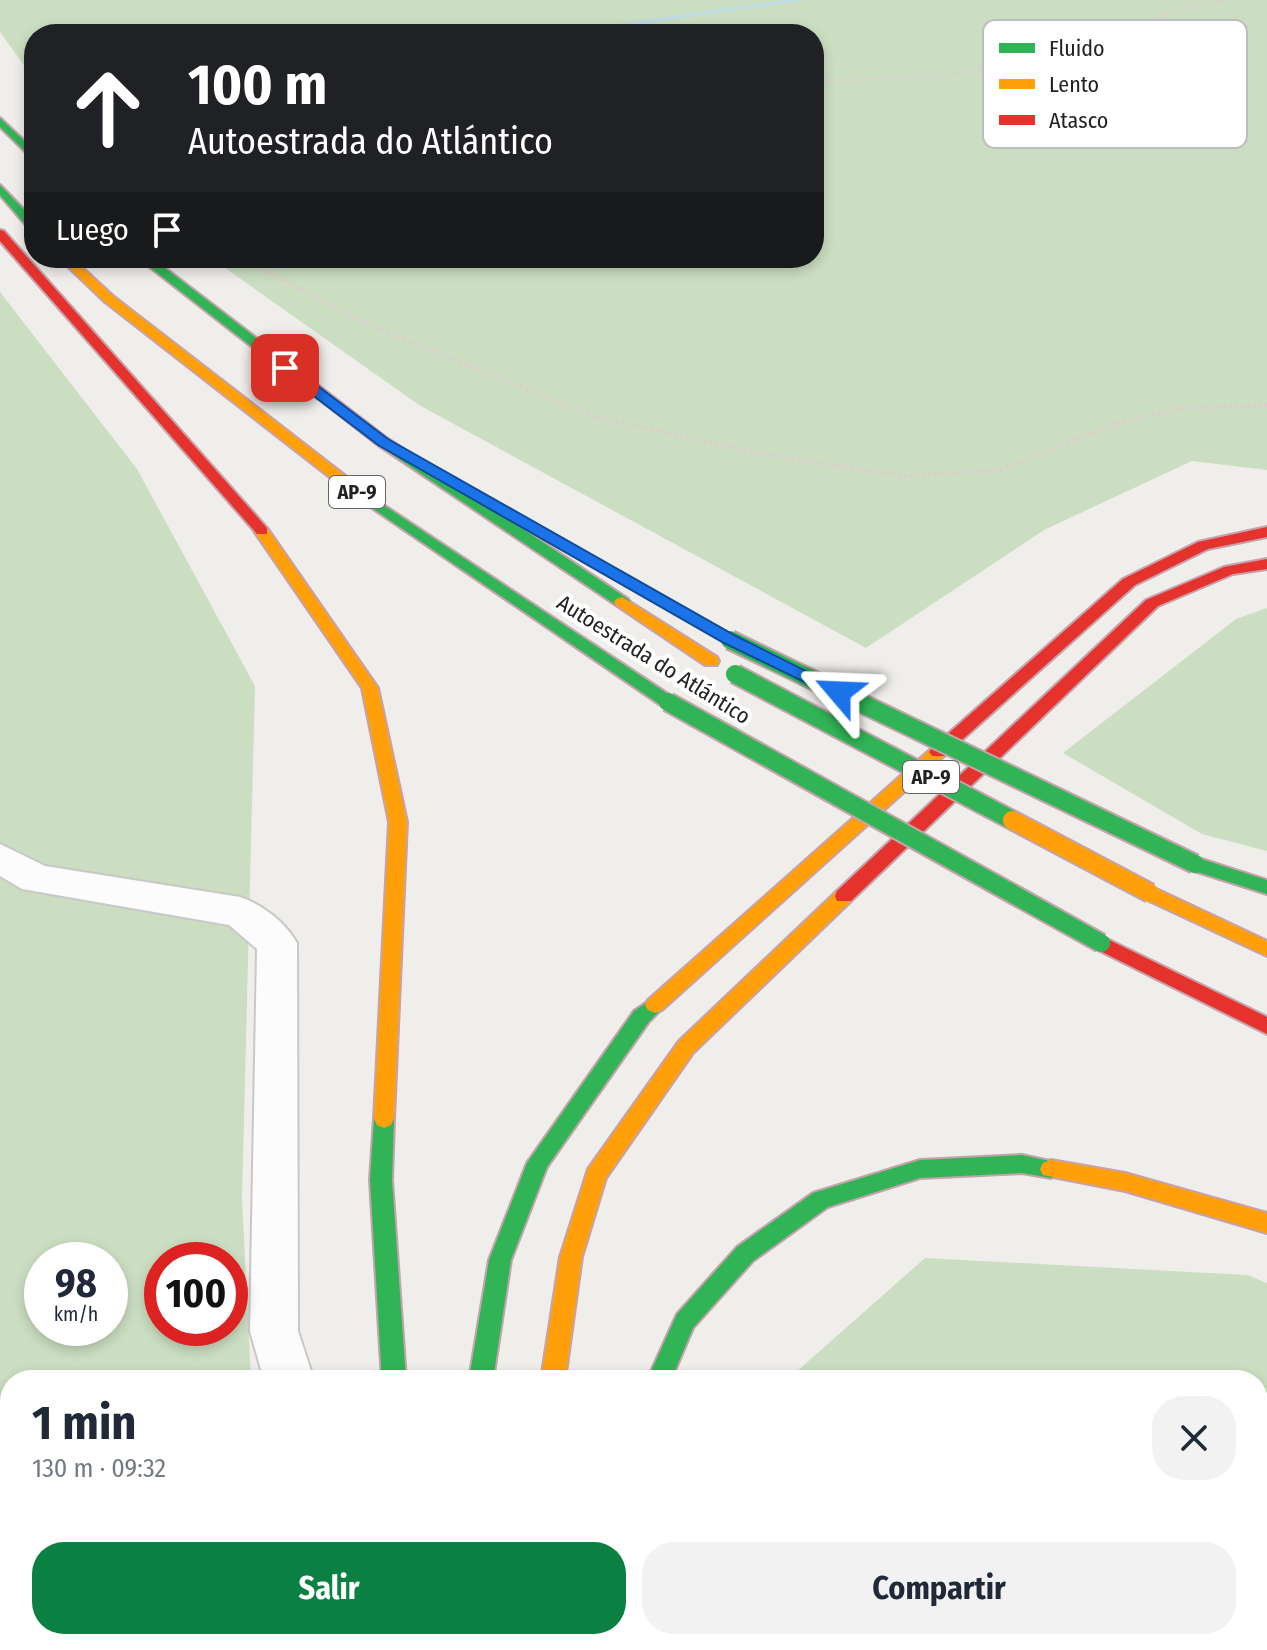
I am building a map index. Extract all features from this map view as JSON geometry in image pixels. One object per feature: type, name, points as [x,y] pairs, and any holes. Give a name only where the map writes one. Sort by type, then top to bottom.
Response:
[{"type":"highway","points":[[0,121],[24,146]]},
{"type":"highway","points":[[0,188],[24,216]]},
{"type":"highway","points":[[0,234],[24,264]]},
{"type":"highway","points":[[27,268],[268,537],[370,688],[398,822],[381,1180],[393,1370]]},
{"type":"highway","name":"Autoestrada do Atlántico","points":[[76,268],[109,299],[362,495],[668,702],[1101,943],[1267,1026]]},
{"type":"highway","name":"Autoestrada do Atlántico","points":[[157,268],[383,442],[711,661],[1150,893],[1267,949]]},
{"type":"highway","points":[[383,442],[605,568]]},
{"type":"highway","points":[[483,1370],[500,1260],[538,1163],[641,1017],[1129,582],[1203,545],[1267,532]]},
{"type":"highway","points":[[554,1370],[571,1257],[596,1175],[686,1047],[1152,603],[1229,570],[1267,564]]},
{"type":"highway","points":[[723,636],[1195,864],[1267,887]]},
{"type":"highway","points":[[663,1370],[685,1321],[745,1254],[821,1200],[920,1169],[1022,1164],[1125,1182],[1267,1223]]},
{"type":"street","points":[[0,858],[36,879],[240,912],[277,943],[274,1331],[286,1370]]},
{"type":"path","points":[[1154,20],[1183,7],[1227,0]]},
{"type":"path","points":[[824,81],[983,71]]},
{"type":"path","points":[[261,268],[362,322],[595,417],[761,454],[906,476],[1000,470],[1112,425],[1181,408],[1267,405]]},
{"type":"green space","points":[[0,0],[1267,0],[1267,470],[1192,461],[1044,530],[866,648],[419,405],[225,268],[824,268],[824,24],[24,24],[24,65],[0,32]]},
{"type":"green space","points":[[0,292],[137,469],[255,686],[242,1198],[244,1242],[144,1242],[144,1346],[248,1346],[248,1319],[251,1370],[0,1370]]},
{"type":"green space","points":[[1267,608],[1267,851],[1202,834],[1063,753],[1236,619]]},
{"type":"green space","points":[[925,1258],[1247,1275],[1267,1283],[1267,1370],[798,1370]]},
{"type":"waterway","points":[[629,24],[804,0]]},
{"type":"traffic: fast","points":[[0,121],[24,146]]},
{"type":"traffic: fast","points":[[0,188],[24,216]]},
{"type":"traffic: fast","points":[[157,268],[383,442],[622,602]]},
{"type":"traffic: fast","points":[[355,490],[668,702]]},
{"type":"traffic: fast","points":[[730,640],[1195,864]]},
{"type":"traffic: fast","points":[[735,674],[1012,820]]},
{"type":"traffic: fast","points":[[668,702],[1101,943]]},
{"type":"traffic: fast","points":[[1195,864],[1267,887]]},
{"type":"traffic: fast","points":[[483,1370],[500,1260],[538,1163],[641,1017],[655,1005]]},
{"type":"traffic: fast","points":[[384,1119],[381,1180],[393,1370]]},
{"type":"traffic: fast","points":[[663,1370],[685,1321],[745,1254],[821,1200],[920,1169],[1022,1164],[1051,1169]]},
{"type":"traffic: slow","points":[[76,268],[109,299],[355,490]]},
{"type":"traffic: slow","points":[[262,531],[370,688],[398,822],[384,1119]]},
{"type":"traffic: slow","points":[[622,602],[711,661]]},
{"type":"traffic: slow","points":[[655,1005],[938,752]]},
{"type":"traffic: slow","points":[[1012,820],[1150,893]]},
{"type":"traffic: slow","points":[[1150,893],[1267,949]]},
{"type":"traffic: slow","points":[[554,1370],[571,1257],[596,1175],[686,1047],[844,896]]},
{"type":"traffic: slow","points":[[1051,1169],[1125,1182],[1267,1223]]},
{"type":"traffic: jam","points":[[0,234],[24,261]]},
{"type":"traffic: jam","points":[[30,268],[262,531]]},
{"type":"traffic: jam","points":[[938,752],[1129,582],[1203,545],[1267,532]]},
{"type":"traffic: jam","points":[[844,896],[1152,603],[1229,570],[1267,564]]},
{"type":"traffic: jam","points":[[1101,943],[1267,1026]]},
{"type":"route","points":[[285,368],[383,442],[730,640],[839,692]]}]
